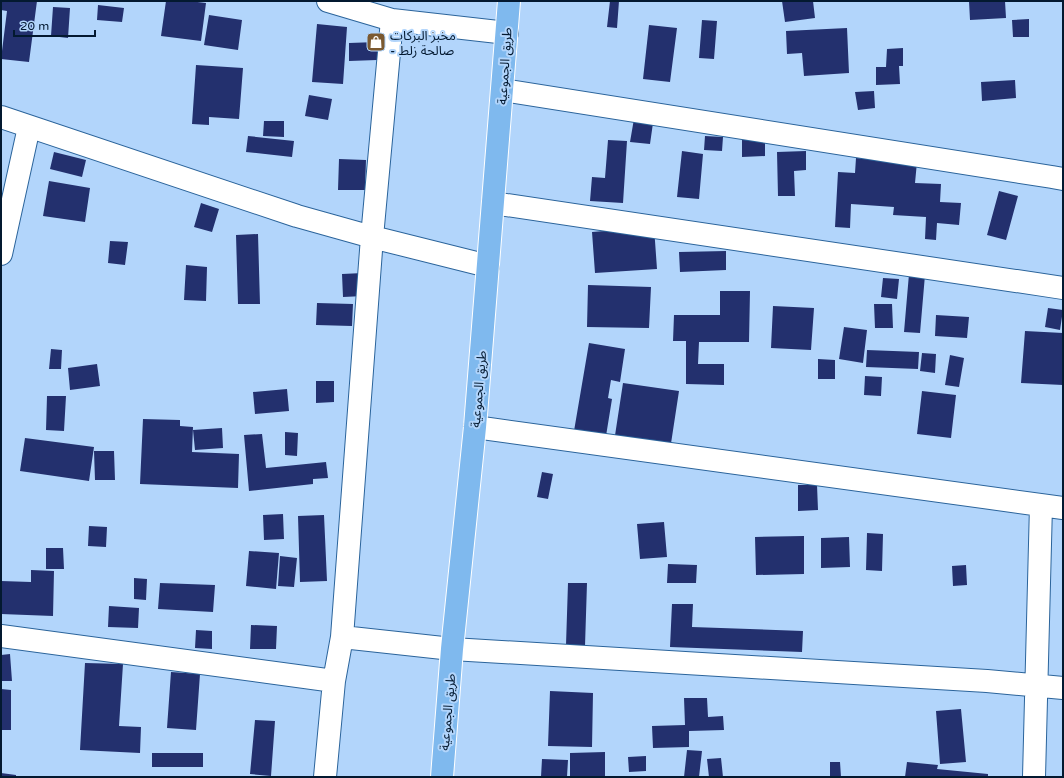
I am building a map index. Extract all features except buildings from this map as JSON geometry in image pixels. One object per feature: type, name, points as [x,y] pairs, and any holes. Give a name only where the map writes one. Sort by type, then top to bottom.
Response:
[{"type":"main road","name":"طريق الجموعية","points":[[442,777],[452,649],[475,427],[509,1]]},
{"type":"street","points":[[328,1],[392,20],[507,33]]},
{"type":"street","points":[[325,777],[334,681],[342,637],[372,237],[392,20]]},
{"type":"street","points":[[503,90],[1052,176],[1063,179]]},
{"type":"street","points":[[1,117],[297,216],[372,237],[488,266]]},
{"type":"street","points":[[1,254],[29,127]]},
{"type":"street","points":[[493,203],[1063,288]]},
{"type":"street","points":[[475,427],[1063,508]]},
{"type":"street","points":[[1034,777],[1040,505]]},
{"type":"street","points":[[1,636],[334,681]]},
{"type":"street","points":[[342,637],[452,649],[1035,684],[1063,688]]},
{"type":"place","name":"مخبز البركات - صالحة زلط","points":[[376,42]]}]
